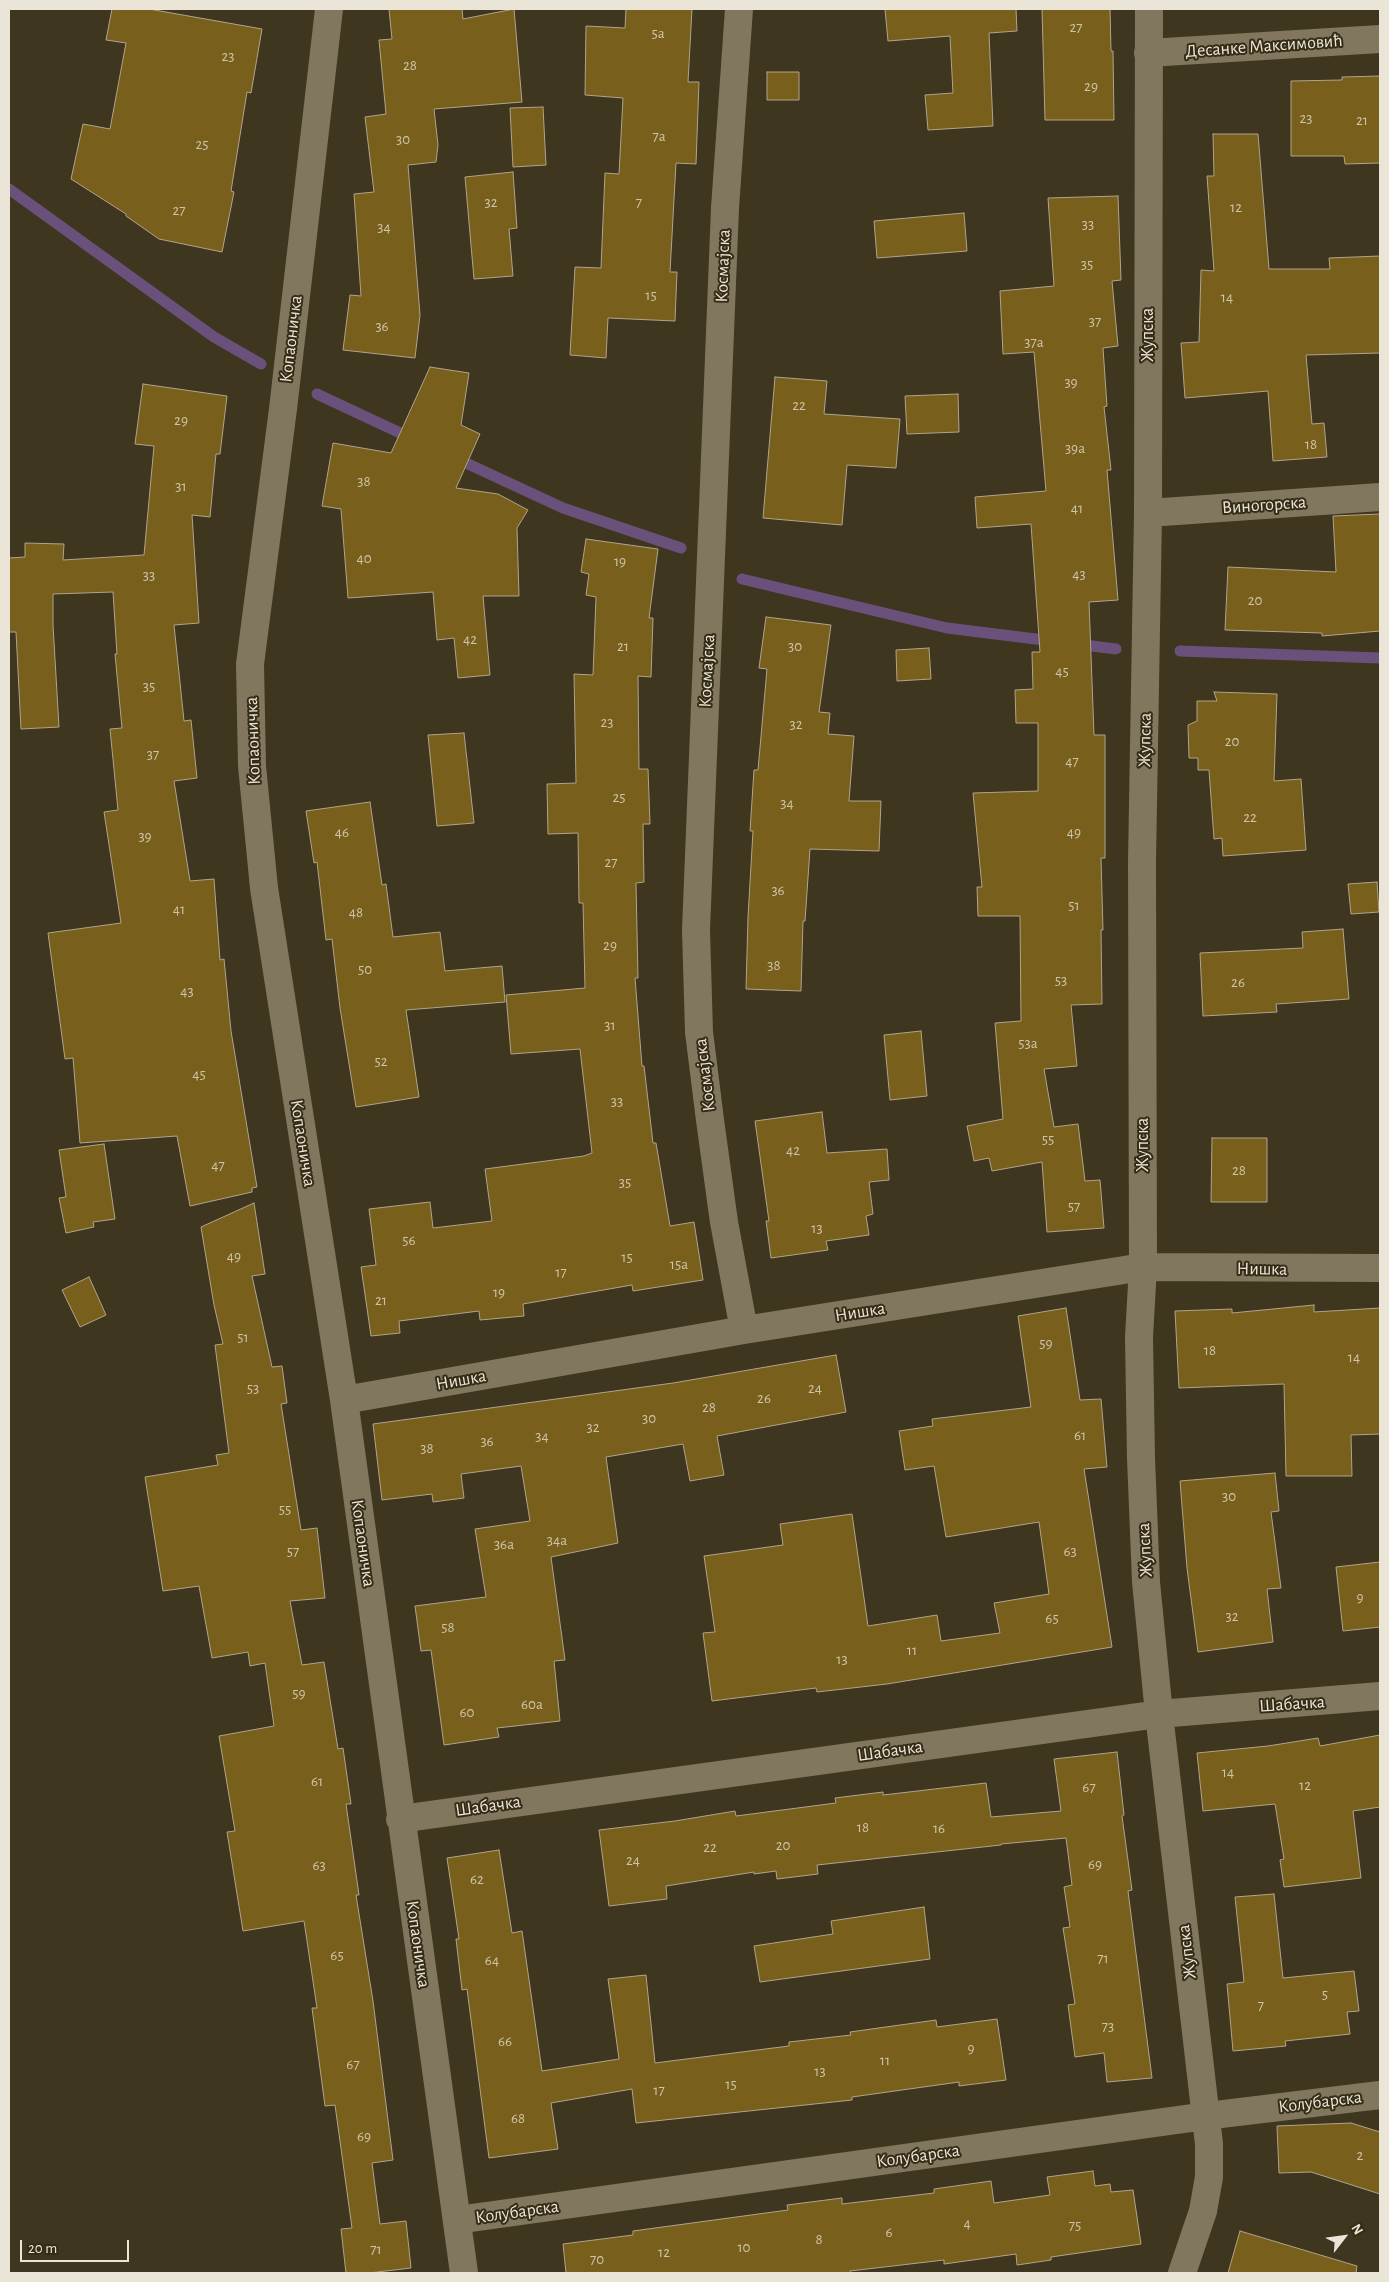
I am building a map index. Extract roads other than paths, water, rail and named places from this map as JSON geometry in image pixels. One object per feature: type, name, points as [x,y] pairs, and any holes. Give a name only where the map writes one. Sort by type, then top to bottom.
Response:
[{"type":"street","name":"Копаоничка","points":[[329,9],[283,409],[250,664],[252,766],[264,888],[344,1400],[464,2273]]},
{"type":"street","name":"Космајска","points":[[739,9],[725,208],[696,930],[700,1032],[710,1120],[724,1222],[744,1330]]},
{"type":"street","name":"Жупска","points":[[1149,9],[1148,513],[1142,862],[1142,1267],[1139,1337],[1146,1582],[1159,1714],[1209,2144],[1208,2177],[1203,2211],[1182,2273]]},
{"type":"street","name":"Десанке Максимовић","points":[[1148,53],[1380,39]]},
{"type":"street","name":"Виногорска","points":[[1148,513],[1380,497]]},
{"type":"street","name":"Нишка","points":[[344,1400],[744,1330],[1142,1267],[1380,1268]]},
{"type":"street","name":"Шабачка","points":[[400,1818],[1159,1714],[1380,1696]]},
{"type":"street","name":"Колубарска","points":[[457,2220],[1206,2116],[1380,2095]]},
{"type":"waterway","points":[[9,189],[214,337],[261,364]]},
{"type":"waterway","points":[[317,394],[413,439]]},
{"type":"waterway","points":[[453,457],[563,508],[681,548]]},
{"type":"waterway","points":[[742,579],[947,628],[1052,641]]},
{"type":"waterway","points":[[1076,644],[1116,649]]},
{"type":"waterway","points":[[1180,651],[1380,658]]}]
